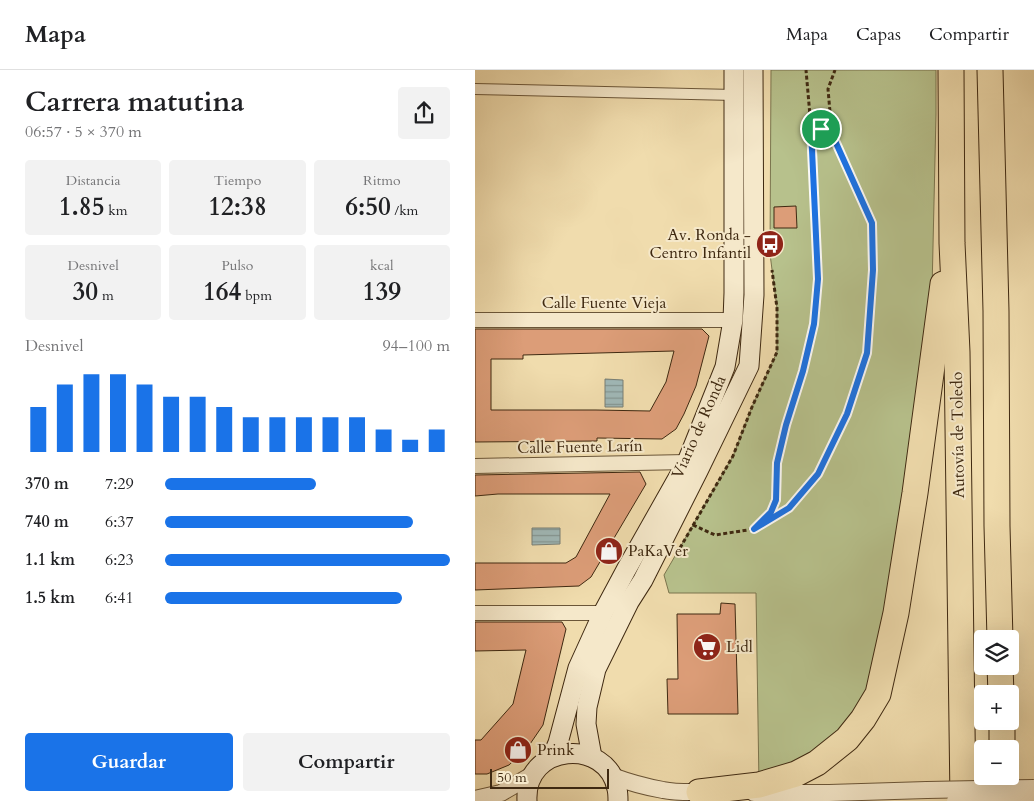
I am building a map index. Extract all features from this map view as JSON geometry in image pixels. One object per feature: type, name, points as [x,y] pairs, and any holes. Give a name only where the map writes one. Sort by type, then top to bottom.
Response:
[{"type":"highway","name":"Autovía de Toledo","points":[[951,70],[952,243],[957,352],[987,794]]},
{"type":"highway","points":[[990,70],[996,301],[997,526],[1000,630]]},
{"type":"highway","points":[[699,792],[759,785],[796,774],[817,763],[847,739],[863,719],[878,694],[896,613],[915,494],[945,267],[952,243]]},
{"type":"main road","name":"Viario de Ronda","points":[[552,758],[559,743],[579,668],[603,613],[687,462],[725,367],[733,320],[734,293],[734,70]]},
{"type":"main road","name":"Viario de Ronda","points":[[592,757],[586,724],[587,707],[596,669],[629,602],[643,580],[749,366],[754,295],[753,70]]},
{"type":"main road","points":[[527,801],[526,792],[532,776],[541,765],[565,753],[592,757],[603,765],[612,776],[617,789],[618,801]]},
{"type":"street","points":[[475,89],[734,95]]},
{"type":"street","name":"Calle Fuente Vieja","points":[[475,320],[733,320]]},
{"type":"street","name":"Calle Fuente Larín","points":[[475,466],[687,462]]},
{"type":"street","points":[[475,613],[603,613]]},
{"type":"street","points":[[475,799],[501,793],[532,776]]},
{"type":"street","points":[[612,776],[663,790],[829,793],[927,790],[987,794],[1034,800]]},
{"type":"street","points":[[947,801],[1034,788]]},
{"type":"path","points":[[754,529],[771,512],[776,500],[777,463],[814,324],[818,279],[807,70]]},
{"type":"path","points":[[674,517],[715,534],[754,529],[789,508],[818,474],[847,414],[867,353],[873,270],[872,223],[832,134],[828,89],[835,70]]},
{"type":"path","points":[[811,128],[821,129],[832,134]]},
{"type":"green space","points":[[771,70],[936,70],[936,114],[930,379],[863,719],[759,785],[756,593],[669,593],[664,575],[733,456],[752,407],[777,352],[777,308],[770,254]]},
{"type":"water","points":[[605,379],[623,380],[623,407],[605,407]]},
{"type":"water","points":[[532,528],[560,528],[560,544],[532,545]]},
{"type":"building","points":[[796,206],[797,228],[774,228],[774,207]]},
{"type":"building","points":[[475,329],[702,329],[709,336],[696,386],[684,414],[676,429],[662,439],[597,438],[597,441],[475,442]],"holes":[[[674,351],[666,382],[650,411],[491,410],[491,359],[523,359],[523,355]]]},
{"type":"building","points":[[640,472],[646,484],[591,577],[579,586],[475,590],[475,563],[566,563],[576,557],[610,494],[498,494],[475,496],[475,475]]},
{"type":"building","name":"Lidl","points":[[721,603],[735,604],[738,714],[668,714],[667,679],[678,679],[677,614],[720,614]]},
{"type":"building","points":[[475,622],[562,622],[566,629],[543,725],[528,747],[509,765],[487,774],[475,774],[475,740],[481,740],[513,704],[526,650],[475,651]]},
{"type":"place","name":"Av. Ronda - Centro Infantil","points":[[770,244]]},
{"type":"place","name":"PaKaVer","points":[[609,551]]},
{"type":"place","name":"Lidl","points":[[707,647]]},
{"type":"place","name":"Prink","points":[[518,750]]},
{"type":"route","points":[[811,128],[821,129],[832,134],[872,223],[873,270],[867,353],[847,414],[818,474],[789,508],[754,529],[771,512],[776,500],[777,463],[814,324],[818,279],[811,128]]}]
